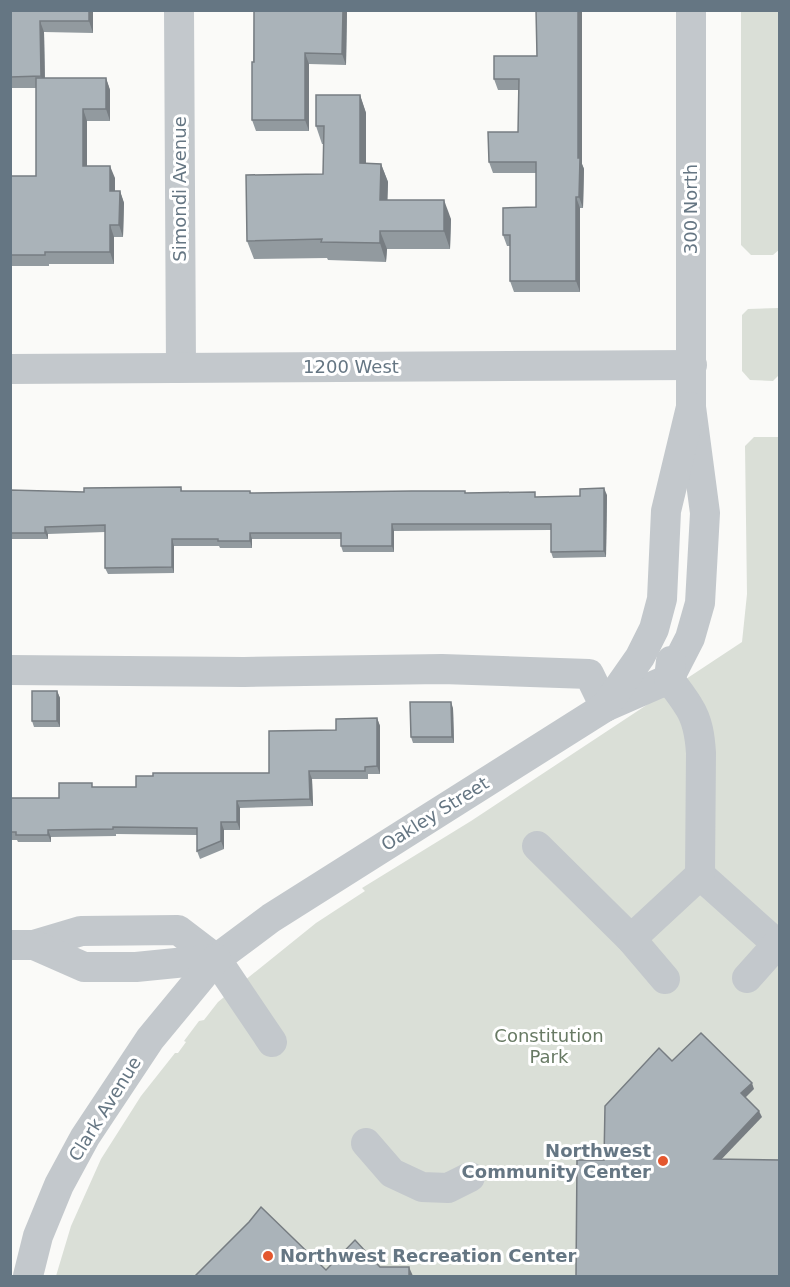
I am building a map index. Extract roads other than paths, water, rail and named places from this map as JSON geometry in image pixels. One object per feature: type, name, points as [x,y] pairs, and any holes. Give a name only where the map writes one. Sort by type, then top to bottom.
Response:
[{"type":"street","name":"Simondi Avenue","points":[[180,10],[181,368]]},
{"type":"street","name":"300 North","points":[[669,679],[690,638],[700,603],[705,513],[691,407],[691,10]]},
{"type":"street","name":"1200 West","points":[[10,369],[692,365]]},
{"type":"street","name":"300 North","points":[[640,657],[654,629],[662,599],[666,511],[691,407]]},
{"type":"street","name":"Oakley Street","points":[[216,959],[271,918],[605,707],[640,657]]},
{"type":"street","points":[[10,670],[244,672],[442,669],[589,675],[605,707],[669,679],[689,706],[700,736],[700,875],[631,939]]},
{"type":"street","points":[[537,846],[631,939],[664,978]]},
{"type":"street","points":[[700,875],[778,942],[747,978]]},
{"type":"street","points":[[22,945],[81,931],[178,930],[216,959],[272,1042]]},
{"type":"street","name":"Clark Avenue","points":[[28,1276],[38,1236],[59,1185],[86,1137],[150,1039],[216,959]]},
{"type":"street","points":[[366,1143],[392,1173],[422,1187],[448,1188],[470,1177]]},
{"type":"place","name":"Northwest Community Center","points":[[663,1161]]},
{"type":"place","name":"Northwest Recreation Center","points":[[268,1256]]},
{"type":"park label","name":"Constitution Park","points":[[549,1046]]}]
